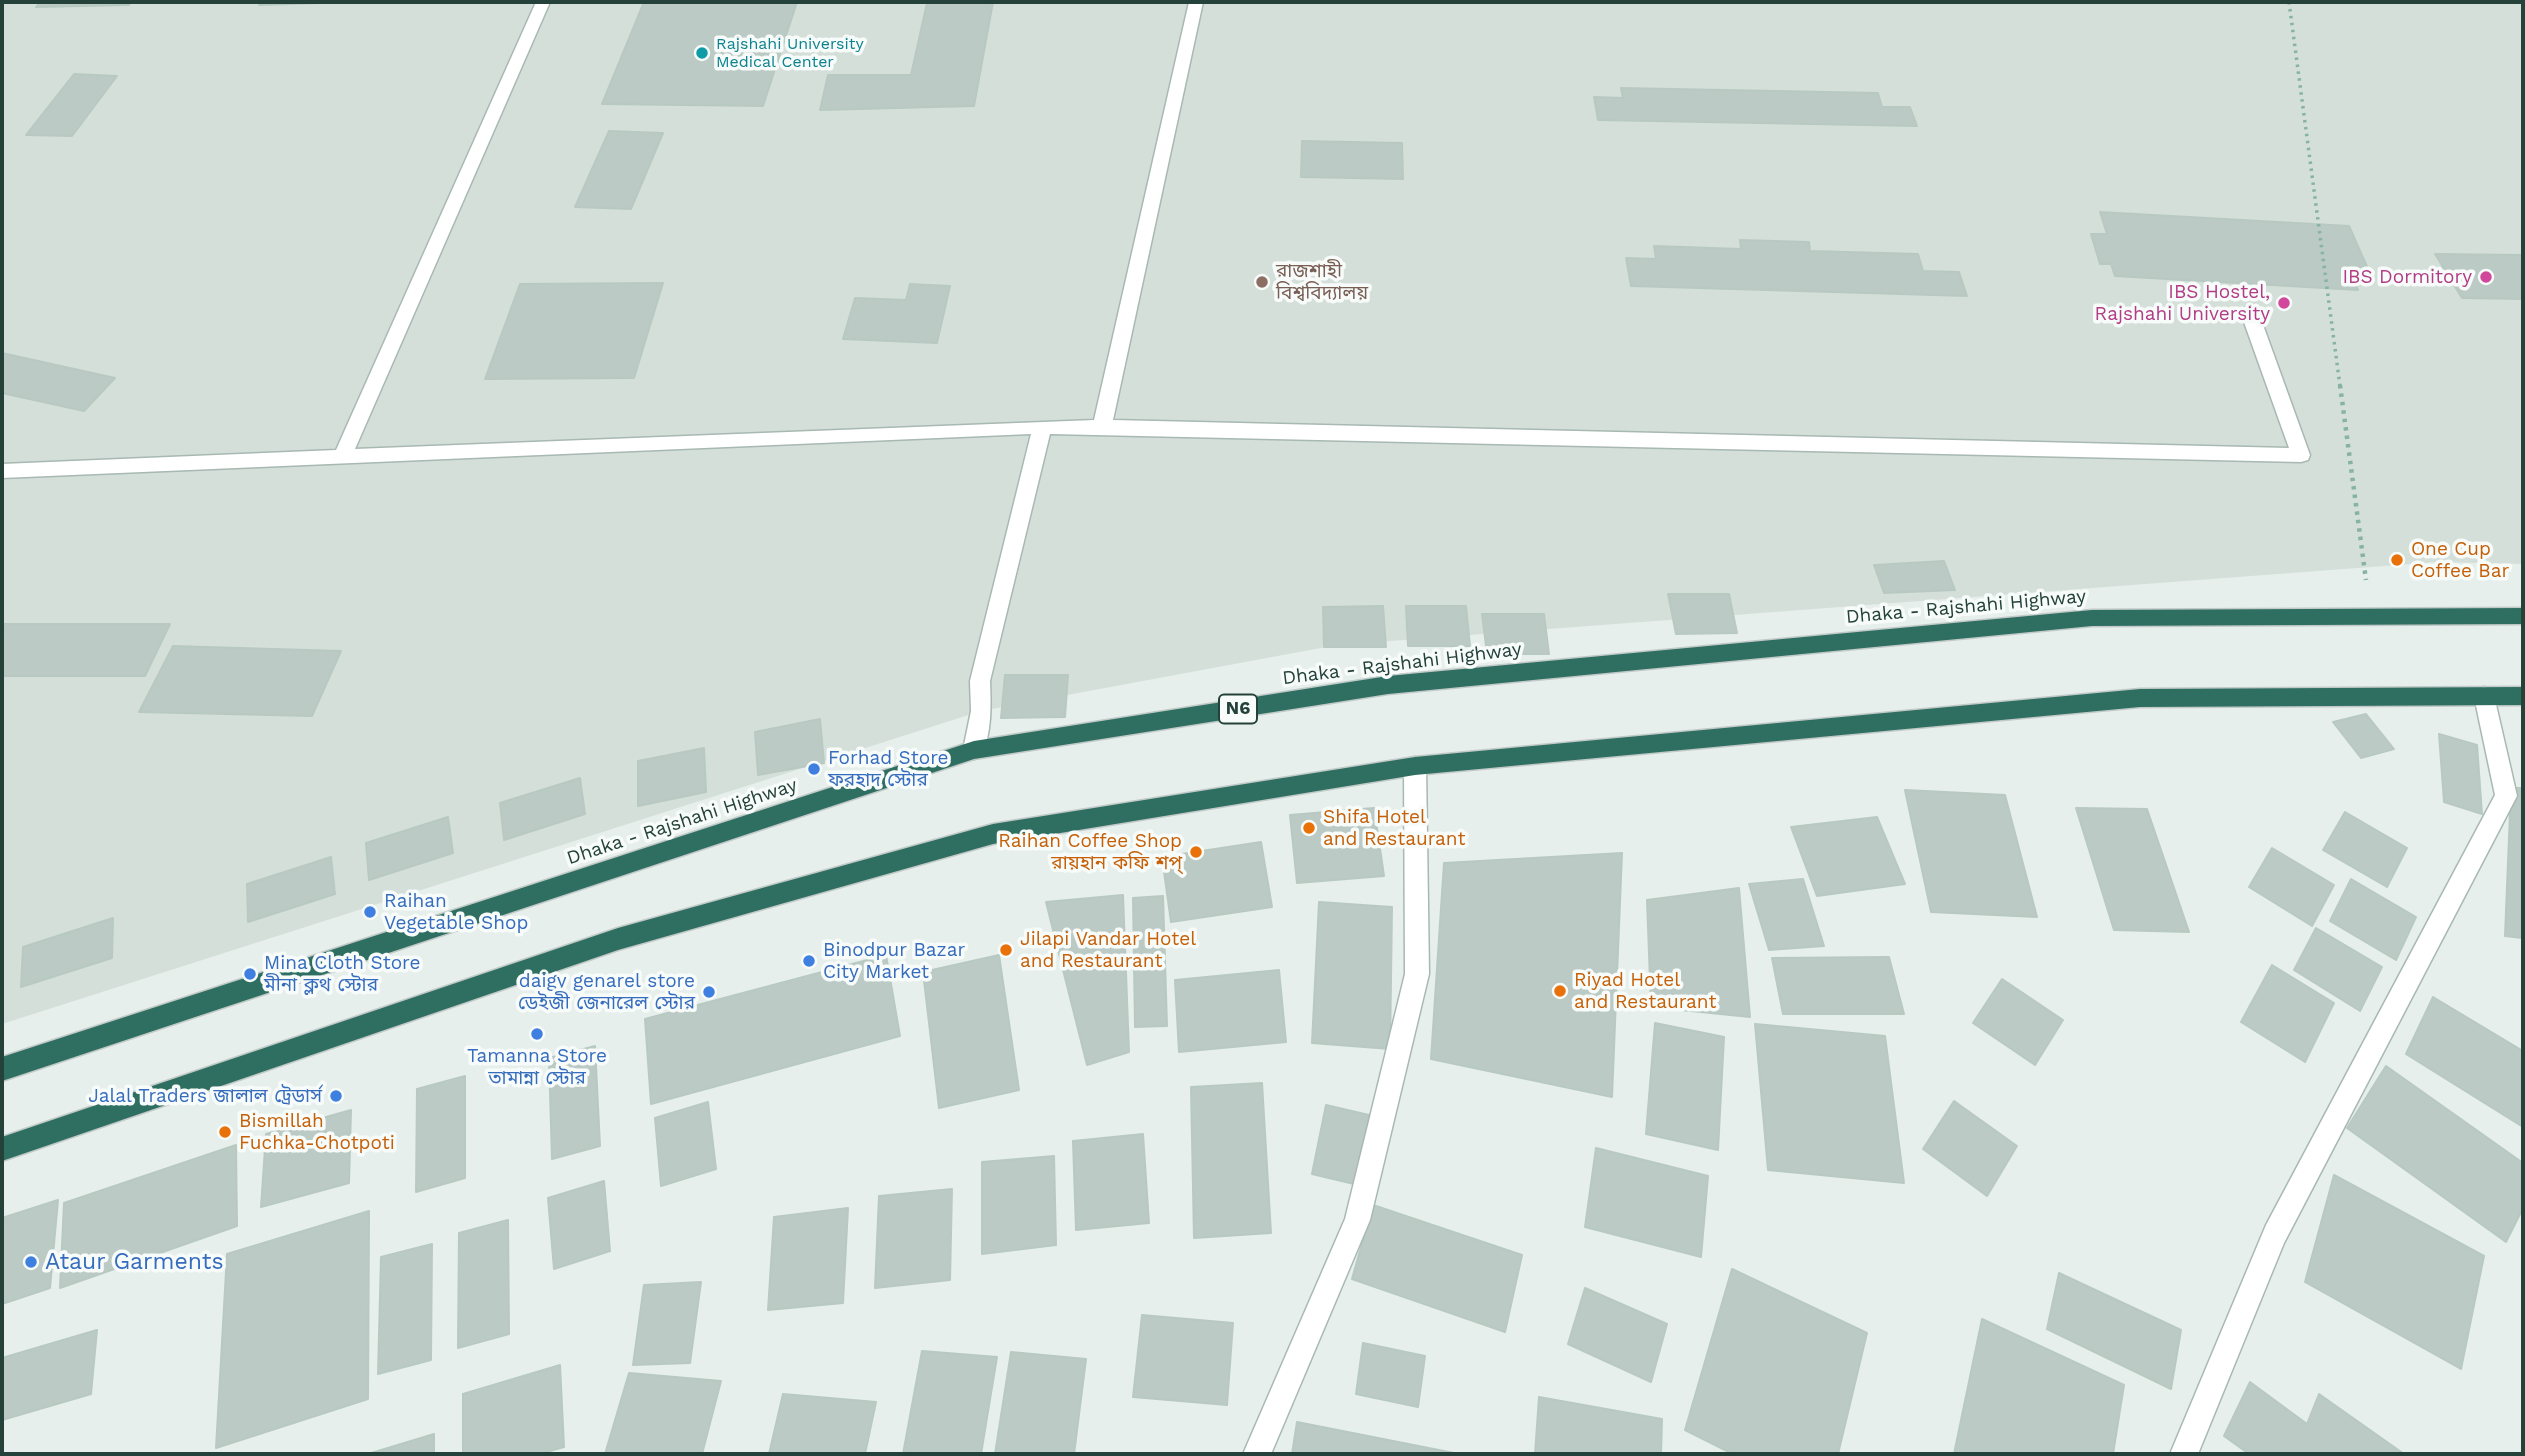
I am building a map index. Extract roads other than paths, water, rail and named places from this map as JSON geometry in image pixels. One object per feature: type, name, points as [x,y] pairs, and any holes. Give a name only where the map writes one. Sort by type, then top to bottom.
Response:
[{"type":"highway","name":"Dhaka - Rajshahi Highway","points":[[2,1069],[974,750],[1402,684],[2092,618],[2523,616]]},
{"type":"highway","points":[[2,1149],[618,939],[993,834],[1415,766],[2140,698],[2523,696]]},
{"type":"street","points":[[344,456],[544,2]]},
{"type":"street","points":[[1101,426],[1196,2]]},
{"type":"street","points":[[2,471],[1101,426],[2301,455],[2249,311]]},
{"type":"street","points":[[974,750],[981,711],[979,681],[1042,427]]},
{"type":"street","points":[[2184,1454],[2274,1234],[2506,796],[2484,696]]},
{"type":"street","points":[[1257,1454],[1357,1220],[1417,974],[1415,766]]},
{"type":"place","name":"Rajshahi University Medical Center","points":[[702,53]]},
{"type":"place","name":"IBS Dormitory","points":[[2486,277]]},
{"type":"place","name":"রাজশাহী বিশ্ববিদ্যালয়","points":[[1262,282]]},
{"type":"place","name":"IBS Hostel, Rajshahi University","points":[[2284,303]]},
{"type":"place","name":"One Cup Coffee Bar","points":[[2397,560]]},
{"type":"place","name":"Forhad Store ফরহাদ স্টোর","points":[[814,769]]},
{"type":"place","name":"Shifa Hotel and Restaurant","points":[[1309,828]]},
{"type":"place","name":"Raihan Coffee Shop রায়হান কফি শপ্","points":[[1196,852]]},
{"type":"place","name":"Raihan Vegetable Shop","points":[[370,912]]},
{"type":"place","name":"Jilapi Vandar Hotel and Restaurant","points":[[1006,950]]},
{"type":"place","name":"Binodpur Bazar City Market","points":[[809,961]]},
{"type":"place","name":"Mina Cloth Store মীনা ক্লথ স্টোর","points":[[250,974]]},
{"type":"place","name":"Riyad Hotel and Restaurant","points":[[1560,991]]},
{"type":"place","name":"daigy genarel store ডেইজী জেনারেল স্টোর","points":[[709,992]]},
{"type":"place","name":"Tamanna Store তামান্না স্টোর","points":[[537,1034]]},
{"type":"place","name":"Jalal Traders জালাল ট্রেডার্স","points":[[336,1096]]},
{"type":"place","name":"Bismillah Fuchka-Chotpoti","points":[[225,1132]]},
{"type":"place","name":"Ataur Garments","points":[[31,1262]]}]
